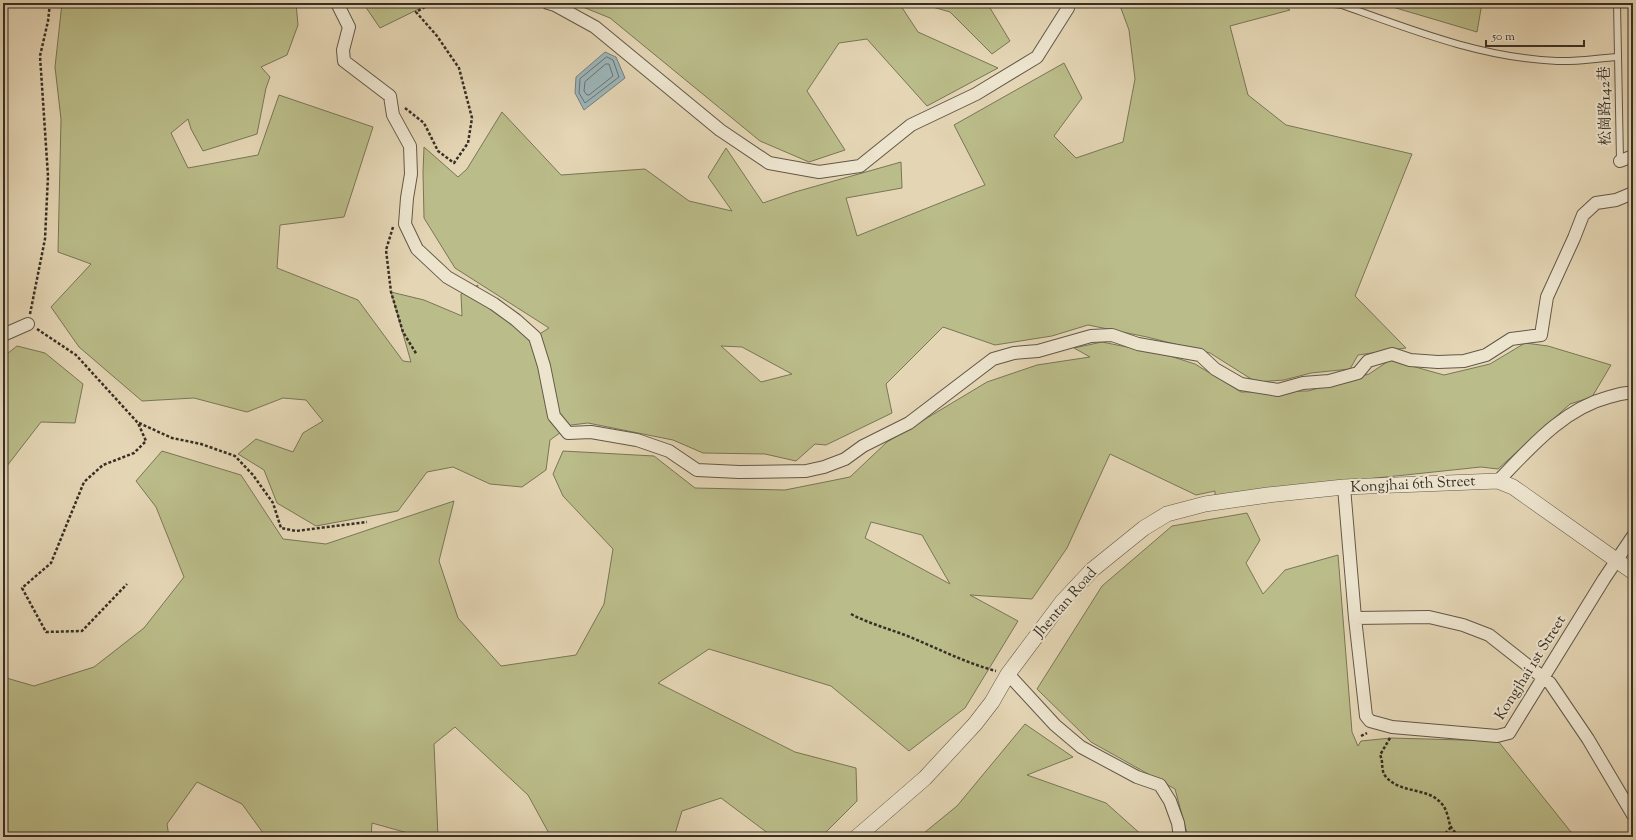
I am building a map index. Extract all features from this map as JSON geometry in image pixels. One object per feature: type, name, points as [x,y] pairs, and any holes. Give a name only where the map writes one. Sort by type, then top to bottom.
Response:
[{"type":"street","points":[[337,3],[349,27],[343,50],[344,61],[390,96],[393,115],[410,146],[411,174],[407,198],[406,224],[417,249],[448,277],[494,304],[516,320],[535,337],[544,366],[554,416],[568,433],[591,432],[637,440],[669,451],[697,470],[739,472],[806,471],[824,467],[845,459],[863,446],[909,423],[993,359],[1014,353],[1038,351],[1091,336],[1112,335],[1138,344],[1200,355],[1215,369],[1241,384],[1278,390],[1303,383],[1329,381],[1358,373],[1368,361],[1392,354],[1410,360],[1438,362],[1464,361],[1486,355],[1511,339],[1541,334],[1547,297],[1583,215],[1596,203],[1616,200],[1633,193]]},
{"type":"street","points":[[548,3],[555,5],[595,27],[720,130],[769,163],[819,172],[860,166],[911,125],[976,94],[1037,57],[1068,8],[1069,3]]},
{"type":"street","points":[[1620,161],[1633,156]]},
{"type":"street","points":[[3,335],[28,324]]},
{"type":"street","points":[[1498,481],[1540,438],[1569,414],[1600,399],[1626,392],[1633,393]]},
{"type":"street","name":"Kongjhai 6th Street","points":[[1366,716],[1355,618],[1344,487],[1498,481],[1513,487],[1633,572]]},
{"type":"street","name":"Jhentan Road","points":[[857,837],[925,778],[975,724],[992,702],[1008,674],[1062,602],[1092,570],[1144,528],[1167,514],[1205,504],[1268,495],[1344,487]]},
{"type":"street","name":"Kongjhai 1st Street","points":[[1366,716],[1370,721],[1392,727],[1497,736],[1509,734],[1633,536]]},
{"type":"street","points":[[1355,618],[1429,617],[1462,625],[1489,635],[1550,683],[1631,807]]},
{"type":"street","points":[[1008,674],[1055,725],[1081,747],[1137,777],[1160,785],[1173,808],[1178,823],[1180,837]]},
{"type":"lane","points":[[1327,3],[1342,5],[1454,44],[1517,57],[1558,61],[1618,57]]},
{"type":"lane","name":"松崗路142巷","points":[[1617,3],[1620,161]]},
{"type":"path","points":[[50,3],[48,21],[40,56],[48,176],[45,239],[28,324],[76,355],[138,423],[146,440],[134,453],[103,465],[84,482],[51,562],[22,588],[46,632],[75,631],[82,630],[127,584]]},
{"type":"path","points":[[390,96],[424,123],[438,151],[454,163],[468,143],[472,118],[458,68],[437,36],[416,12],[432,3]]},
{"type":"path","points":[[396,221],[386,250],[391,292],[403,332],[417,355]]},
{"type":"path","points":[[138,423],[172,438],[201,444],[235,456],[254,476],[274,503],[281,528],[296,531],[366,522]]},
{"type":"path","points":[[850,614],[866,622],[910,637],[977,666],[1008,674]]},
{"type":"path","points":[[1389,740],[1380,755],[1382,759],[1382,770],[1387,778],[1400,787],[1432,796],[1442,803],[1449,817],[1451,827],[1460,837]]},
{"type":"path","points":[[1442,837],[1451,827]]},
{"type":"green space","points":[[62,3],[296,3],[298,25],[287,55],[261,67],[270,77],[266,88],[257,134],[203,151],[191,129],[188,119],[171,133],[188,168],[258,155],[279,95],[373,127],[344,217],[280,225],[277,268],[358,300],[403,361],[411,362],[391,292],[424,300],[462,316],[461,294],[478,285],[476,295],[535,337],[549,328],[455,268],[424,218],[424,147],[458,177],[467,169],[502,112],[561,175],[645,169],[689,201],[732,211],[708,177],[726,148],[763,203],[795,192],[901,162],[902,188],[846,198],[857,236],[985,185],[954,125],[1064,63],[1082,98],[1054,136],[1076,158],[1123,142],[1135,79],[1129,30],[1119,3],[1280,3],[1290,10],[1230,26],[1248,95],[1286,125],[1412,154],[1355,296],[1406,348],[1358,355],[1350,369],[1311,373],[1284,380],[1256,382],[1210,353],[1147,337],[1088,325],[1052,336],[995,345],[943,327],[886,384],[892,413],[826,445],[815,444],[796,461],[765,454],[703,453],[673,440],[588,423],[571,425],[550,440],[546,470],[522,487],[490,484],[453,467],[427,472],[398,511],[316,526],[277,503],[264,470],[238,454],[256,439],[293,452],[303,433],[323,421],[306,400],[283,398],[247,412],[194,398],[142,401],[79,347],[51,307],[91,264],[58,252],[61,119],[55,67]],"holes":[[[721,346],[742,347],[792,374],[761,382]]]},
{"type":"green space","points":[[363,3],[431,3],[380,28]]},
{"type":"green space","points":[[573,3],[899,3],[918,32],[998,68],[927,106],[867,39],[839,43],[807,91],[845,150],[809,162],[760,141],[610,18]]},
{"type":"green space","points":[[919,3],[987,3],[1010,41],[992,54],[950,12]]},
{"type":"green space","points":[[1379,3],[1482,3],[1477,32]]},
{"type":"green space","points":[[1102,342],[1167,355],[1195,364],[1241,392],[1308,391],[1369,374],[1390,360],[1444,375],[1490,364],[1525,343],[1548,346],[1611,365],[1592,397],[1570,404],[1498,469],[1481,467],[1215,495],[1215,491],[1196,495],[1110,454],[1067,548],[1032,599],[970,595],[1018,621],[965,708],[909,751],[831,686],[709,649],[658,683],[795,752],[856,768],[857,801],[821,837],[773,837],[721,798],[682,811],[674,837],[551,837],[528,795],[455,727],[434,744],[438,837],[422,837],[372,823],[371,837],[266,837],[242,804],[197,782],[167,824],[169,837],[3,837],[3,677],[34,686],[94,667],[144,628],[184,577],[156,507],[136,481],[162,451],[241,475],[283,539],[326,544],[454,501],[439,561],[458,618],[501,666],[576,655],[604,604],[613,549],[563,496],[553,474],[563,451],[654,456],[695,488],[785,490],[850,477],[887,442],[987,382],[1037,365],[1090,357],[1074,348]],"holes":[[[871,522],[922,535],[950,584],[865,538]]]},
{"type":"green space","points":[[17,346],[45,353],[83,384],[75,423],[41,422],[3,471],[3,357]]},
{"type":"green space","points":[[1247,513],[1260,540],[1246,563],[1263,594],[1285,570],[1338,555],[1352,732],[1358,746],[1361,741],[1391,738],[1498,741],[1575,837],[1188,837],[1175,789],[1091,742],[1037,689],[1102,586],[1172,526]]},
{"type":"green space","points":[[1025,724],[1073,757],[1027,775],[1106,803],[1144,837],[919,837],[957,806]]},
{"type":"water","points":[[605,52],[616,57],[625,78],[584,110],[575,93],[576,77]]}]
